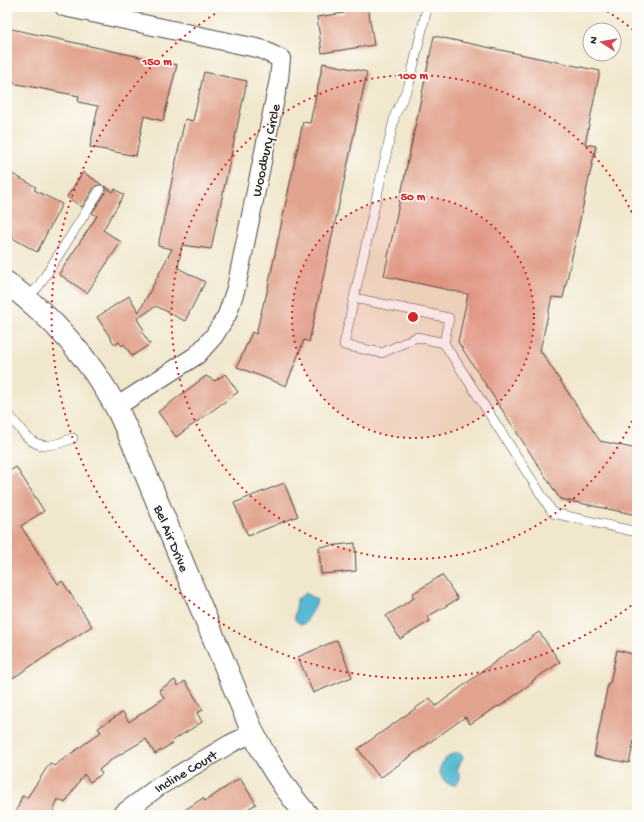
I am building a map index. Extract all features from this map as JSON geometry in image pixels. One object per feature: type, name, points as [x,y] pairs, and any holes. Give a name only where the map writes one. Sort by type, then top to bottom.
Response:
[{"type":"street","name":"Woodbury Circle","points":[[64,7],[261,49],[281,59],[280,79],[236,288],[227,315],[214,336],[197,355],[116,407]]},
{"type":"street","name":"Bel Air Drive","points":[[7,283],[26,298],[63,334],[89,365],[116,407],[133,443],[254,732],[274,772],[307,815]]},
{"type":"street","name":"Incline Court","points":[[121,815],[158,788],[230,744],[254,732]]},
{"type":"lane","points":[[427,8],[409,85],[395,115],[344,345],[382,353],[417,337],[444,343]]},
{"type":"lane","points":[[26,298],[38,287],[100,190]]},
{"type":"lane","points":[[354,298],[449,318],[444,343],[553,513],[637,532]]},
{"type":"lane","points":[[7,412],[26,437],[36,444],[46,446],[57,445],[73,438]]},
{"type":"water","points":[[306,593],[317,600],[314,609],[305,624],[300,624],[295,620],[297,599]]},
{"type":"water","points":[[456,753],[463,756],[457,770],[460,778],[457,784],[452,785],[443,779],[440,773],[441,766],[446,759]]},
{"type":"building","points":[[368,7],[374,45],[322,53],[317,17],[344,13],[344,10]]},
{"type":"building","points":[[7,28],[177,65],[163,121],[144,116],[136,156],[90,147],[98,106],[78,102],[79,96],[7,82]]},
{"type":"building","points":[[434,36],[600,71],[585,144],[596,146],[563,298],[552,297],[540,350],[600,441],[637,449],[637,515],[560,499],[458,342],[468,294],[384,276]]},
{"type":"building","points":[[323,63],[367,72],[309,342],[304,340],[286,386],[237,367],[252,332],[256,334],[265,301],[303,122],[310,123]]},
{"type":"building","points":[[204,72],[247,81],[211,249],[182,245],[178,268],[205,282],[185,321],[156,306],[137,319],[144,330],[142,332],[150,344],[132,356],[124,344],[122,346],[119,342],[115,345],[97,317],[129,296],[139,312],[172,249],[158,246],[185,119],[193,121]]},
{"type":"building","points":[[7,171],[36,187],[34,190],[62,204],[37,252],[7,235]]},
{"type":"building","points":[[83,172],[102,185],[95,186],[82,207],[67,197]]},
{"type":"building","points":[[104,186],[113,192],[115,189],[124,195],[103,230],[121,242],[87,293],[59,274],[97,216],[92,213],[105,193],[106,190]]},
{"type":"building","points":[[225,374],[238,392],[176,437],[158,412],[206,376],[215,381]]},
{"type":"building","points":[[16,467],[44,511],[21,526],[58,584],[62,581],[92,626],[13,678],[7,668],[7,473]]},
{"type":"building","points":[[284,483],[298,516],[248,536],[234,503]]},
{"type":"building","points":[[355,543],[356,571],[321,574],[319,547]]},
{"type":"building","points":[[442,575],[458,599],[427,617],[430,621],[400,639],[386,616],[414,598],[412,594]]},
{"type":"building","points":[[539,632],[560,662],[532,681],[533,682],[499,707],[498,706],[470,724],[465,717],[380,778],[358,749],[430,698],[436,706],[511,650],[512,651]]},
{"type":"building","points":[[337,640],[352,677],[313,693],[298,657]]},
{"type":"building","points":[[617,650],[637,655],[637,727],[629,763],[594,756],[608,683],[610,683]]},
{"type":"building","points":[[175,680],[178,686],[185,681],[203,710],[197,713],[202,722],[155,754],[146,739],[111,760],[99,770],[102,774],[90,782],[84,774],[65,803],[58,799],[52,815],[15,815],[22,796],[27,798],[50,763],[54,766],[101,732],[98,728],[123,712],[129,722],[164,698],[159,690]]},
{"type":"building","points":[[240,778],[256,804],[238,815],[177,815],[203,798],[205,801]]}]
